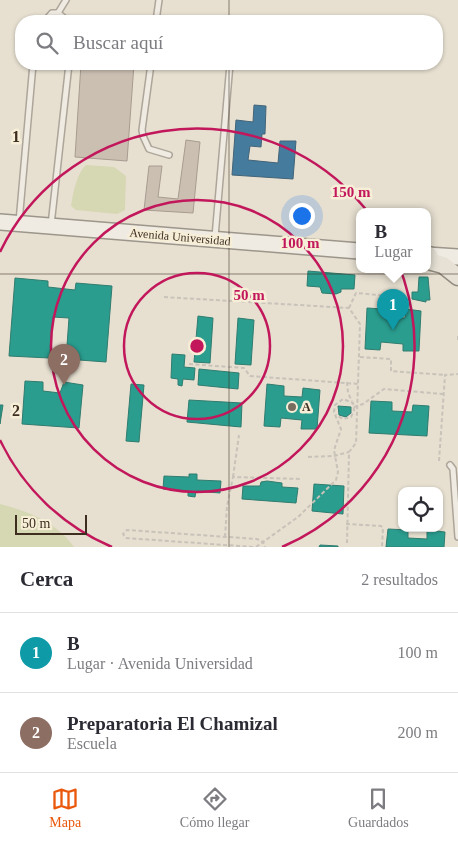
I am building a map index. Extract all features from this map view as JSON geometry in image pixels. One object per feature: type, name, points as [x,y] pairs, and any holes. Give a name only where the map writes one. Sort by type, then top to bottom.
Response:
[{"type":"main road","name":"Avenida Universidad","points":[[0,222],[19,222],[356,251]]},
{"type":"main road","points":[[431,255],[458,257]]},
{"type":"main road","points":[[431,260],[449,269],[458,277]]},
{"type":"lane","points":[[58,13],[66,0]]},
{"type":"lane","points":[[157,15],[159,0]]},
{"type":"lane","points":[[50,15],[52,13],[60,15]]},
{"type":"lane","points":[[19,222],[32,70]]},
{"type":"lane","points":[[50,226],[68,70]]},
{"type":"lane","points":[[150,70],[143,136],[149,149],[169,156]]},
{"type":"lane","points":[[214,240],[229,70]]},
{"type":"lane","points":[[450,465],[453,469],[458,537]]},
{"type":"path","points":[[349,308],[356,293],[402,297]]},
{"type":"path","points":[[164,297],[349,308]]},
{"type":"path","points":[[347,543],[349,452],[356,443],[360,357],[360,324],[349,308]]},
{"type":"path","points":[[458,336],[458,341]]},
{"type":"path","points":[[360,357],[391,359],[391,371],[445,375],[458,374]]},
{"type":"path","points":[[189,364],[244,368],[250,376],[359,384]]},
{"type":"path","points":[[439,461],[445,375]]},
{"type":"path","points":[[336,415],[347,419],[353,414],[353,405],[348,394],[347,382]]},
{"type":"path","points":[[265,547],[263,542],[256,539],[127,530],[123,534],[126,538],[255,547],[263,542],[298,517],[332,486],[338,472],[334,456],[335,444],[341,429],[335,405],[340,400],[347,399],[353,405],[359,405],[384,389],[443,394]]},
{"type":"path","points":[[225,537],[227,506],[239,434]]},
{"type":"path","points":[[308,457],[334,456],[349,452]]},
{"type":"path","points":[[233,477],[302,479]]},
{"type":"path","points":[[346,524],[381,526],[383,528],[382,547]]},
{"type":"green space","points":[[86,165],[114,167],[126,176],[125,210],[117,214],[76,210],[71,206],[77,179]]},
{"type":"green space","points":[[0,504],[31,514],[50,524],[67,538],[74,547],[0,547]]},
{"type":"building: Escuelas","points":[[308,271],[355,275],[354,289],[341,289],[341,292],[336,294],[322,293],[320,287],[307,286]]},
{"type":"building: Escuelas","points":[[419,277],[428,277],[430,300],[426,300],[426,302],[412,299],[412,292],[418,292]]},
{"type":"building: Escuelas","points":[[15,278],[48,281],[48,287],[75,290],[76,283],[112,286],[106,362],[66,359],[69,318],[53,317],[49,358],[9,356]]},
{"type":"building: Escuelas","points":[[367,308],[383,309],[382,317],[405,318],[406,309],[421,311],[419,351],[403,351],[403,344],[381,342],[380,350],[365,349]]},
{"type":"building: Escuelas","points":[[198,316],[213,318],[210,363],[194,362]]},
{"type":"building: Escuelas","points":[[238,318],[254,320],[251,365],[235,364]]},
{"type":"building: Escuelas","points":[[172,354],[185,355],[184,367],[195,368],[194,380],[183,379],[182,386],[178,385],[178,379],[171,378]]},
{"type":"building: Escuelas","points":[[199,369],[239,373],[238,389],[198,385]]},
{"type":"building: Escuelas","points":[[25,381],[43,382],[43,391],[60,393],[64,382],[83,385],[79,428],[22,424]]},
{"type":"building: Escuelas","points":[[131,384],[144,385],[139,442],[126,441]]},
{"type":"building: Escuelas","name":"A","points":[[267,384],[284,386],[284,396],[302,397],[303,388],[320,390],[317,429],[301,429],[302,420],[281,418],[280,427],[264,426]]},
{"type":"building: Escuelas","points":[[189,400],[242,403],[241,427],[187,422]]},
{"type":"building: Escuelas","points":[[371,401],[392,402],[392,411],[412,412],[413,405],[429,406],[427,436],[369,433]]},
{"type":"building: Escuelas","points":[[0,405],[3,405],[0,424]]},
{"type":"building: Escuelas","points":[[338,406],[351,407],[351,413],[346,417],[339,415]]},
{"type":"building: Escuelas","points":[[189,474],[197,474],[197,480],[221,481],[220,493],[196,491],[195,497],[188,496],[188,491],[163,489],[164,476],[189,477]]},
{"type":"building: Escuelas","points":[[261,482],[282,483],[282,487],[298,488],[296,503],[242,499],[243,486],[260,486]]},
{"type":"building: Escuelas","points":[[314,484],[344,486],[343,514],[312,511]]},
{"type":"building: Escuelas","points":[[388,529],[408,532],[408,538],[427,539],[427,532],[445,532],[444,547],[386,547]]},
{"type":"building: Escuelas","points":[[320,545],[338,546],[338,547],[319,547]]},
{"type":"building: Público","points":[[254,105],[266,106],[265,134],[262,134],[261,147],[250,146],[248,160],[278,163],[280,141],[296,141],[293,179],[232,175],[236,120],[253,122]]},
{"type":"building: Otros","points":[[81,70],[134,70],[127,161],[75,157]]},
{"type":"building: Otros","points":[[186,140],[200,142],[193,213],[144,210],[149,166],[162,166],[158,197],[178,199]]},
{"type":"place","name":"B","points":[[393,330]]},
{"type":"place","name":"Preparatoria El Chamizal","points":[[64,385]]},
{"type":"place","name":"A","points":[[292,407]]}]
